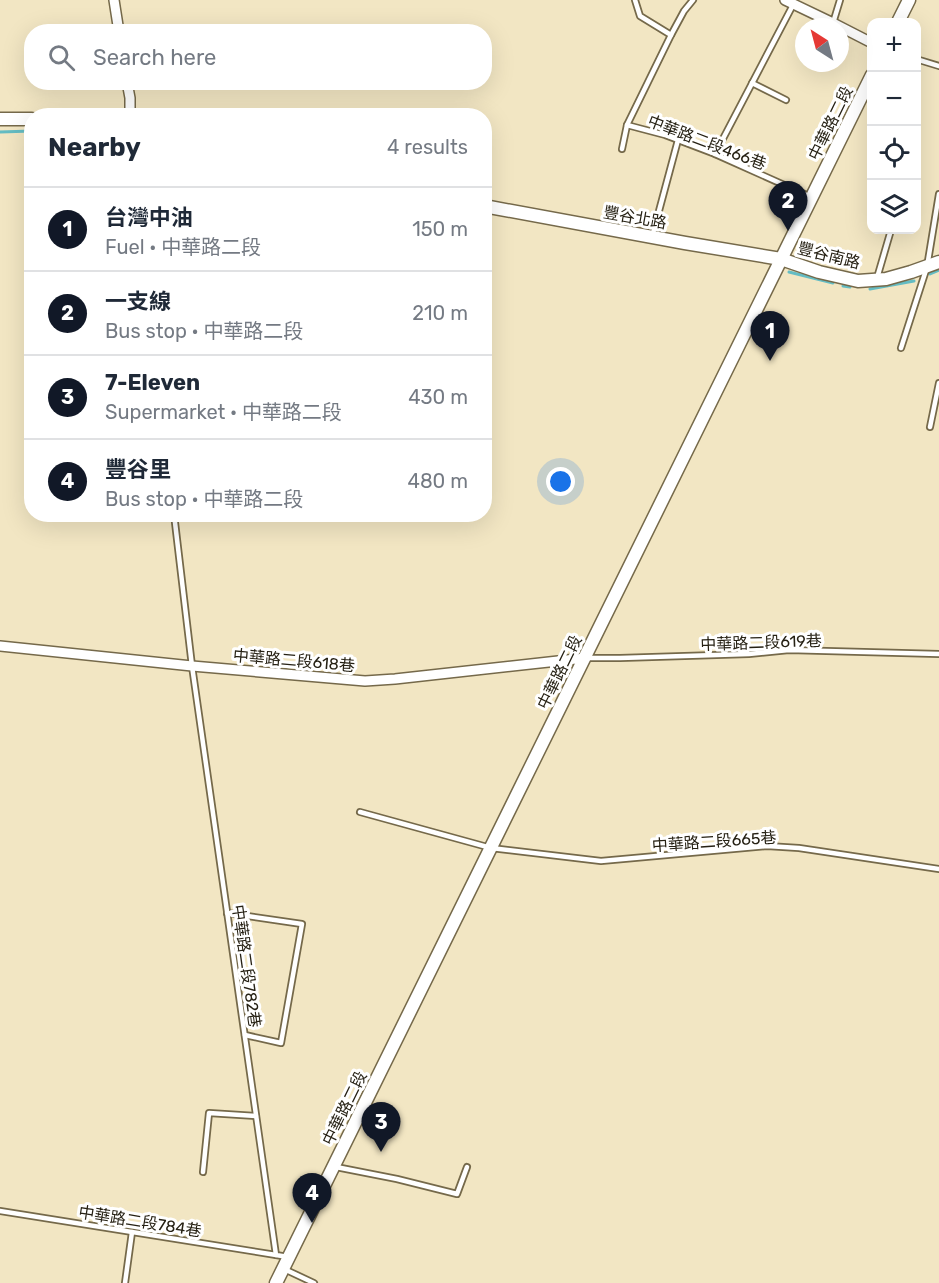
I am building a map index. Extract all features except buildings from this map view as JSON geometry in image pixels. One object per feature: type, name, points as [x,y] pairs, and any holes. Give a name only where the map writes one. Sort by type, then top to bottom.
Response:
[{"type":"street","points":[[114,0],[118,24]]},
{"type":"street","points":[[900,18],[909,0]]},
{"type":"street","points":[[791,1],[823,18]]},
{"type":"street","points":[[849,31],[867,40]]},
{"type":"street","name":"中華路二段","points":[[276,1283],[867,85]]},
{"type":"street","points":[[128,90],[130,108]]},
{"type":"street","points":[[0,119],[24,119]]},
{"type":"street","name":"豐谷北路","points":[[492,207],[781,260]]},
{"type":"street","name":"豐谷南路","points":[[781,260],[858,281],[886,279],[933,264]]},
{"type":"street","name":"中華路二段618巷","points":[[0,646],[365,681],[585,658]]},
{"type":"lane","points":[[635,0],[640,16],[671,35]]},
{"type":"lane","points":[[622,149],[627,125],[671,35],[693,0]]},
{"type":"lane","points":[[835,18],[840,0]]},
{"type":"lane","points":[[715,154],[791,1]]},
{"type":"lane","points":[[921,61],[939,66]]},
{"type":"lane","points":[[752,83],[786,100]]},
{"type":"lane","name":"中華路二段466巷","points":[[627,125],[664,135],[715,154],[811,198]]},
{"type":"lane","points":[[652,237],[678,140]]},
{"type":"lane","points":[[901,348],[933,264],[939,194]]},
{"type":"lane","points":[[876,280],[890,234]]},
{"type":"lane","points":[[930,427],[939,383]]},
{"type":"lane","name":"中華路二段782巷","points":[[175,522],[192,666],[276,1255]]},
{"type":"lane","name":"中華路二段619巷","points":[[585,658],[749,654],[789,650],[939,654]]},
{"type":"lane","name":"中華路二段665巷","points":[[360,812],[491,848],[601,861],[767,846],[799,848],[939,869]]},
{"type":"lane","points":[[227,913],[302,924],[281,1043],[245,1035]]},
{"type":"lane","points":[[203,1172],[209,1113],[256,1116]]},
{"type":"lane","points":[[334,1166],[457,1194],[467,1167]]},
{"type":"lane","name":"中華路二段784巷","points":[[0,1211],[276,1255]]},
{"type":"lane","points":[[125,1283],[132,1232]]},
{"type":"lane","points":[[276,1255],[289,1257]]},
{"type":"lane","points":[[283,1269],[314,1283]]},
{"type":"waterway","points":[[0,132],[24,131]]},
{"type":"waterway","points":[[930,274],[939,270]]},
{"type":"waterway","points":[[789,272],[833,283]]},
{"type":"waterway","points":[[870,289],[914,281]]},
{"type":"waterway","points":[[843,286],[850,287]]},
{"type":"place","name":"一支線","points":[[788,231]]},
{"type":"place","name":"台灣中油","points":[[770,361]]},
{"type":"place","name":"7-Eleven","points":[[381,1152]]},
{"type":"place","name":"豐谷里","points":[[312,1223]]}]
